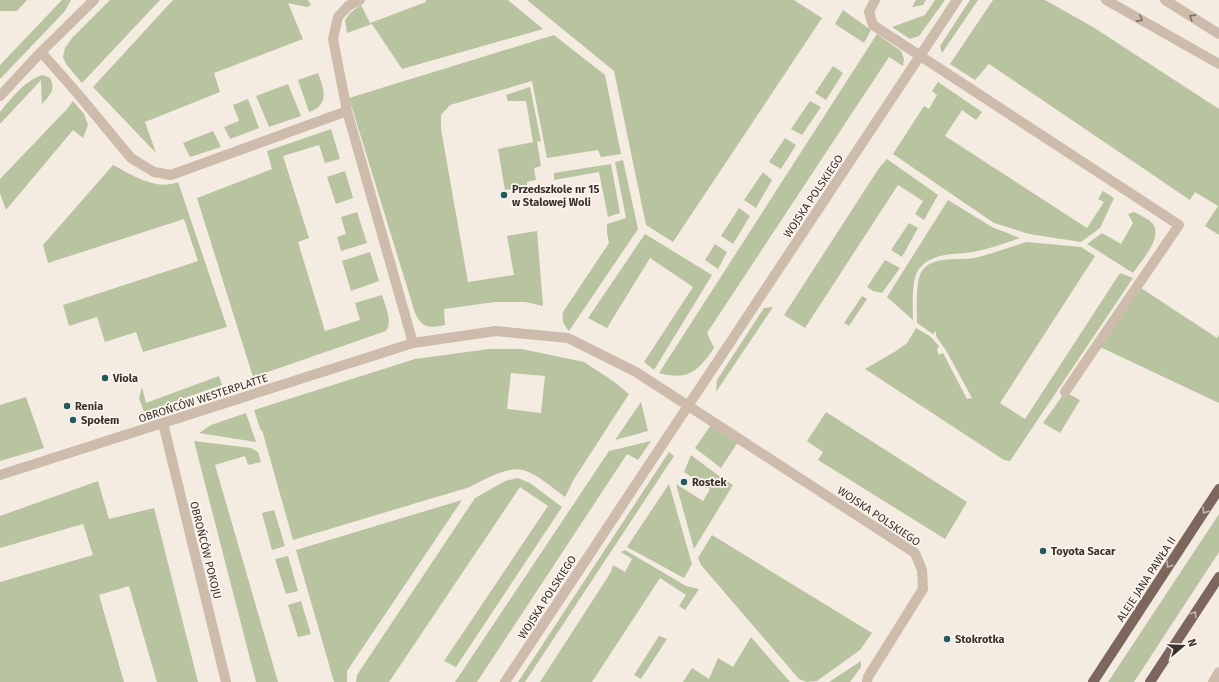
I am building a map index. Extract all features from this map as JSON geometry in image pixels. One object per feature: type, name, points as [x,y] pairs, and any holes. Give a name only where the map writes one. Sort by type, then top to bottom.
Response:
[{"type":"main road","name":"ALEJE JANA PAWŁA II","points":[[1092,682],[1219,489]]},
{"type":"main road","points":[[1150,682],[1219,577]]},
{"type":"street","points":[[0,96],[94,0]]},
{"type":"street","points":[[360,0],[348,6],[338,17],[333,39],[347,111],[413,343]]},
{"type":"street","points":[[876,0],[869,12],[873,25],[1179,225],[1065,392]]},
{"type":"street","name":"WOJSKA POLSKIEGO","points":[[505,682],[957,0]]},
{"type":"street","points":[[1106,0],[1219,64]]},
{"type":"street","points":[[1165,0],[1219,34]]},
{"type":"street","points":[[42,52],[131,158],[154,172],[171,175],[347,111]]},
{"type":"street","name":"OBROŃCÓW WESTERPLATTE","points":[[0,475],[413,343],[496,331],[568,338],[636,372],[689,405]]},
{"type":"street","name":"WOJSKA POLSKIEGO","points":[[689,405],[914,553],[922,570],[923,589],[868,676],[867,682]]},
{"type":"street","name":"OBROŃCÓW POKOJU","points":[[163,423],[226,682]]},
{"type":"street","points":[[1213,682],[1219,672]]},
{"type":"green space","points":[[0,0],[27,0],[17,11],[0,11]]},
{"type":"green space","points":[[62,0],[71,0],[65,11],[0,79],[0,65]]},
{"type":"green space","points":[[110,0],[160,0],[82,83],[66,64],[63,57],[65,48],[72,38]]},
{"type":"green space","points":[[173,0],[308,0],[311,5],[307,7],[288,3],[303,39],[214,73],[220,92],[145,122],[156,153],[93,87]]},
{"type":"green space","points":[[426,0],[508,0],[543,29],[402,69],[372,24],[347,33],[345,20],[351,12],[361,5],[370,23],[426,2]]},
{"type":"green space","points":[[527,0],[794,0],[822,18],[673,242],[646,225],[614,71]]},
{"type":"green space","points":[[916,0],[926,0],[923,5],[912,7]]},
{"type":"green space","points":[[935,0],[945,0],[919,36],[910,39],[892,27],[925,15]]},
{"type":"green space","points":[[970,0],[978,0],[942,53],[940,46]]},
{"type":"green space","points":[[993,0],[1045,0],[1093,27],[1219,109],[1219,235],[1205,226],[1218,206],[1195,192],[1190,200],[989,64],[975,80],[950,64]]},
{"type":"green space","points":[[843,10],[871,30],[864,43],[835,24]]},
{"type":"green space","points":[[877,34],[901,51],[904,59],[903,66],[889,57],[707,333],[714,348],[703,363],[692,372],[685,375],[678,376],[659,373]]},
{"type":"green space","points":[[554,35],[605,75],[621,154],[601,157],[598,150],[547,158],[532,81],[450,105],[441,115],[441,129],[468,282],[514,275],[507,236],[537,231],[543,306],[525,302],[495,302],[444,309],[445,325],[431,327],[424,325],[415,313],[349,98]]},
{"type":"green space","points":[[833,66],[843,73],[826,100],[815,93]]},
{"type":"green space","points":[[318,73],[324,96],[323,101],[316,109],[309,112],[298,80]]},
{"type":"green space","points":[[43,75],[50,78],[52,82],[50,95],[45,101],[42,104],[41,80],[0,124],[0,112],[9,101],[30,81]]},
{"type":"green space","points":[[938,82],[982,112],[976,120],[962,110],[945,136],[1087,228],[1104,202],[1098,199],[1103,191],[1114,198],[1100,228],[1081,242],[1029,234],[994,223],[893,154],[924,106],[929,109],[937,95],[932,91]]},
{"type":"green space","points":[[288,84],[301,116],[269,127],[256,96]]},
{"type":"green space","points":[[530,87],[541,141],[537,142],[541,166],[534,168],[536,180],[527,182],[527,187],[505,190],[498,149],[533,142],[526,101],[508,101],[506,95]]},
{"type":"green space","points":[[248,99],[259,128],[230,139],[224,127],[239,121],[233,105]]},
{"type":"green space","points":[[73,101],[84,114],[88,125],[83,138],[73,130],[6,210],[0,193],[0,179]]},
{"type":"green space","points":[[810,101],[821,107],[802,135],[791,129]]},
{"type":"green space","points":[[331,129],[340,159],[325,163],[319,145],[283,156],[309,238],[298,242],[325,331],[360,320],[355,303],[382,295],[389,318],[388,327],[386,331],[253,377],[197,198],[272,169],[267,151]]},
{"type":"green space","points":[[213,131],[221,147],[190,157],[183,143]]},
{"type":"green space","points":[[785,138],[796,145],[781,169],[769,162]]},
{"type":"green space","points":[[887,159],[938,195],[924,220],[915,214],[923,201],[898,185],[805,328],[784,315],[879,168]]},
{"type":"green space","points":[[623,160],[638,229],[569,331],[563,322],[563,312],[609,243],[607,224],[626,218],[615,162]]},
{"type":"green space","points":[[611,164],[620,213],[608,217],[599,172],[554,180],[554,173]]},
{"type":"green space","points":[[113,165],[144,181],[161,185],[178,182],[227,327],[143,352],[136,332],[105,342],[97,317],[69,326],[63,305],[198,261],[184,219],[48,263],[43,245]]},
{"type":"green space","points":[[345,171],[353,198],[336,204],[327,177]]},
{"type":"green space","points":[[763,172],[772,180],[756,208],[744,200]]},
{"type":"green space","points":[[948,200],[992,227],[1020,238],[979,251],[944,255],[924,264],[916,274],[915,279],[913,293],[913,320],[887,297]]},
{"type":"green space","points":[[739,208],[750,216],[733,244],[721,236]]},
{"type":"green space","points":[[357,212],[367,243],[341,251],[337,237],[346,234],[341,217]]},
{"type":"green space","points":[[1134,212],[1149,220],[1153,224],[1155,236],[1150,249],[1133,273],[1087,244],[1102,233],[1121,244],[1133,223],[1128,214]]},
{"type":"green space","points":[[909,223],[918,228],[902,257],[891,250]]},
{"type":"green space","points":[[645,234],[712,275],[654,370],[644,362],[693,287],[650,258],[607,328],[588,318]]},
{"type":"green space","points":[[1027,242],[1081,247],[1095,256],[1000,403],[1025,419],[1120,273],[1133,278],[1010,461],[1004,460],[865,369],[907,343],[916,328],[931,337],[939,346],[937,350],[939,355],[943,353],[967,399],[972,398],[947,352],[936,336],[936,331],[933,334],[917,323],[917,296],[920,276],[922,271],[927,266],[939,261],[974,258]]},
{"type":"green space","points":[[715,244],[727,252],[718,269],[705,260]]},
{"type":"green space","points":[[370,252],[379,281],[351,291],[342,261]]},
{"type":"green space","points":[[885,260],[900,268],[882,293],[873,291],[867,287]]},
{"type":"green space","points":[[1141,288],[1217,338],[1219,335],[1219,403],[1100,347]]},
{"type":"green space","points":[[862,296],[867,299],[849,326],[844,323]]},
{"type":"green space","points":[[773,307],[716,392],[717,380],[764,308]]},
{"type":"green space","points":[[489,349],[522,349],[584,362],[613,381],[629,394],[574,479],[565,497],[529,472],[517,469],[510,470],[496,474],[470,487],[293,540],[262,430],[261,431],[254,410],[415,359]],"holes":[[[511,373],[545,376],[541,413],[507,409]]]},
{"type":"green space","points":[[219,376],[222,385],[144,412],[139,398],[142,387],[146,403]]},
{"type":"green space","points":[[1065,392],[1080,400],[1060,433],[1043,423]]},
{"type":"green space","points":[[26,397],[44,448],[0,461],[0,405]]},
{"type":"green space","points":[[641,402],[648,431],[615,440]]},
{"type":"green space","points":[[826,412],[967,502],[945,539],[818,460],[823,452],[807,441]]},
{"type":"green space","points":[[246,413],[256,442],[199,433],[211,425]]},
{"type":"green space","points":[[711,425],[738,442],[721,468],[695,448]]},
{"type":"green space","points":[[194,441],[251,448],[258,452],[261,462],[248,465],[245,456],[215,465],[278,682],[256,682]]},
{"type":"green space","points":[[651,441],[638,460],[627,454],[477,682],[455,682],[609,451]]},
{"type":"green space","points":[[669,452],[674,456],[525,682],[518,682]]},
{"type":"green space","points":[[691,455],[733,485],[694,549],[676,484],[703,501],[710,489],[684,472]]},
{"type":"green space","points":[[518,478],[530,483],[562,507],[456,667],[444,661],[548,506],[520,487],[389,682],[356,682],[357,675],[475,498],[505,481]]},
{"type":"green space","points":[[98,481],[109,519],[154,508],[198,682],[157,682],[129,586],[99,595],[124,682],[0,682],[0,582],[93,555],[83,524],[0,548],[0,516]]},
{"type":"green space","points":[[669,484],[692,564],[684,578],[627,547]]},
{"type":"green space","points":[[462,500],[347,671],[347,682],[334,682],[296,550]]},
{"type":"green space","points":[[274,510],[285,546],[272,550],[262,513]]},
{"type":"green space","points":[[1219,514],[1219,552],[1134,682],[1108,682]]},
{"type":"green space","points":[[712,535],[872,633],[860,650],[817,681],[807,682],[799,679],[701,565],[698,558]]},
{"type":"green space","points":[[625,550],[686,586],[699,589],[685,610],[679,606],[686,595],[660,578],[592,682],[540,682],[611,572],[613,565],[625,572],[632,559],[621,552]]},
{"type":"green space","points":[[288,556],[298,591],[286,594],[275,559]]},
{"type":"green space","points":[[301,601],[311,634],[298,637],[288,605]]},
{"type":"green space","points":[[659,636],[667,639],[641,679],[634,675]]},
{"type":"green space","points":[[751,637],[790,682],[683,682],[692,668],[709,679],[718,658],[733,667]]},
{"type":"green space","points":[[861,661],[861,667],[850,682],[829,682]]},
{"type":"place","name":"Przedszkole nr 15 w Stalowej Woli","points":[[504,195]]},
{"type":"place","name":"Viola","points":[[105,378]]},
{"type":"place","name":"Renia","points":[[67,406]]},
{"type":"place","name":"Społem","points":[[73,420]]},
{"type":"place","name":"Rostek","points":[[684,482]]},
{"type":"place","name":"Toyota Sacar","points":[[1043,551]]},
{"type":"place","name":"Stokrotka","points":[[947,639]]}]
